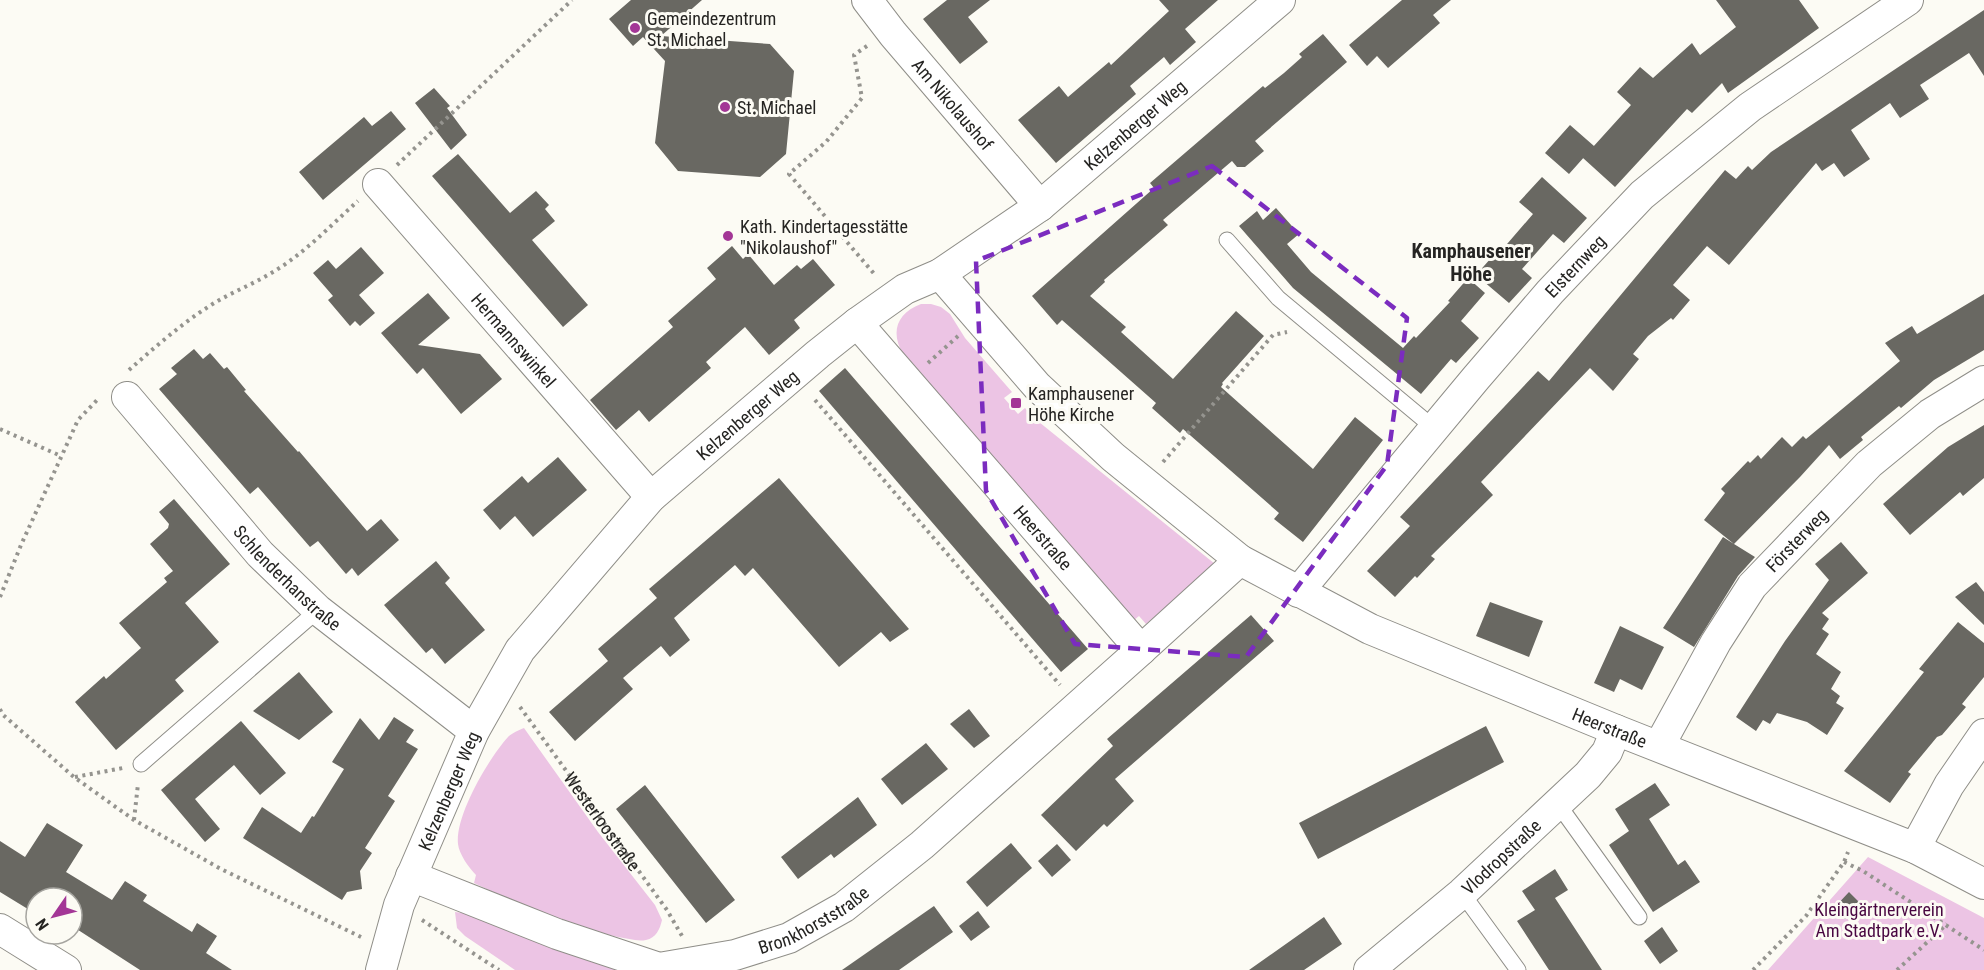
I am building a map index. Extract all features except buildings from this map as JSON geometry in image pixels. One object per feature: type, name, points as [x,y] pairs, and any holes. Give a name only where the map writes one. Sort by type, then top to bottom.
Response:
[{"type":"street","name":"Am Nikolaushof","points":[[867,0],[889,29],[1040,206]]},
{"type":"street","name":"Kelzenberger Weg","points":[[384,959],[399,905],[474,730],[520,650],[651,497],[857,323],[905,289],[940,274],[1040,206],[1280,0]]},
{"type":"street","name":"Elsternweg","points":[[1298,592],[1550,292],[1642,195],[1750,107],[1908,0]]},
{"type":"street","name":"Hermannswinkel","points":[[378,184],[651,497]]},
{"type":"street","name":"Heerstraße","points":[[940,274],[1037,386],[1113,457],[1240,560],[1370,629],[1616,730],[1915,848],[1984,884]]},
{"type":"street","name":"Heerstraße","points":[[857,323],[1141,650]]},
{"type":"street","name":"Försterweg","points":[[1659,746],[1716,642],[1752,586],[1869,464],[1930,414],[1984,381]]},
{"type":"street","name":"Schlenderhanstraße","points":[[116,390],[260,554],[318,610],[474,730]]},
{"type":"street","points":[[1141,650],[1240,560]]},
{"type":"street","name":"Bronkhorststraße","points":[[411,876],[557,934],[659,969],[735,955],[789,938],[844,907],[922,845],[1141,650]]},
{"type":"street","name":"Vlodropstraße","points":[[1368,970],[1461,893],[1588,775],[1607,753],[1616,730]]},
{"type":"street","points":[[1915,848],[1949,784],[1984,734]]},
{"type":"street","points":[[0,930],[66,970]]},
{"type":"lane","points":[[1227,240],[1278,298],[1434,428]]},
{"type":"lane","points":[[141,764],[318,610]]},
{"type":"lane","points":[[1558,804],[1639,917]]},
{"type":"lane","points":[[1461,893],[1518,970]]},
{"type":"path","points":[[0,597],[78,420],[116,390],[155,347],[206,308],[238,289],[274,272],[307,246],[378,184],[572,0]]},
{"type":"path","points":[[889,29],[854,56],[862,98],[826,142],[789,174],[894,297]]},
{"type":"path","points":[[908,382],[978,318]]},
{"type":"path","points":[[1145,483],[1273,335],[1310,325]]},
{"type":"path","points":[[814,400],[1078,706]]},
{"type":"path","points":[[0,429],[61,456]]},
{"type":"path","name":"Westerloostraße","points":[[503,682],[667,910],[697,962]]},
{"type":"path","points":[[0,709],[1,715],[74,777],[134,820],[221,869],[346,931],[384,959]]},
{"type":"path","points":[[74,777],[141,764],[134,820]]},
{"type":"path","points":[[1753,970],[1806,916],[1844,862],[1858,826]]},
{"type":"path","points":[[1844,862],[1863,871],[1984,950]]},
{"type":"path","points":[[399,905],[499,970]]},
{"type":"path","points":[[1897,970],[1947,924]]},
{"type":"highlighted area","points":[[1212,166],[1407,318],[1387,465],[1246,657],[1075,644],[986,491],[976,261]]},
{"type":"green space","points":[[921,304],[941,307],[950,314],[965,338],[1012,392],[1004,398],[1018,414],[1025,408],[1034,418],[1215,564],[1146,624],[1139,616],[1133,621],[903,354],[897,338],[898,324],[906,313]]},
{"type":"green space","points":[[524,728],[598,832],[655,905],[662,920],[659,930],[652,937],[646,940],[636,940],[581,927],[527,907],[474,883],[476,875],[465,861],[458,844],[462,818],[483,772],[500,746],[508,737]]},
{"type":"green space","name":"Kleingärtnerverein Am Stadtpark e.V.","points":[[1868,857],[1984,918],[1984,970],[1768,970]]},
{"type":"green space","points":[[455,912],[486,916],[618,970],[515,970],[465,936],[457,928]]},
{"type":"place","name":"Gemeindezentrum St. Michael","points":[[635,28]]},
{"type":"place","name":"St. Michael","points":[[725,107]]},
{"type":"place","name":"Kath. Kindertagesstätte \"Nikolaushof\"","points":[[728,236]]},
{"type":"place","name":"Kamphausener Höhe Kirche","points":[[1016,403]]},
{"type":"district","name":"Kamphausener Höhe","points":[[1471,262]]}]
